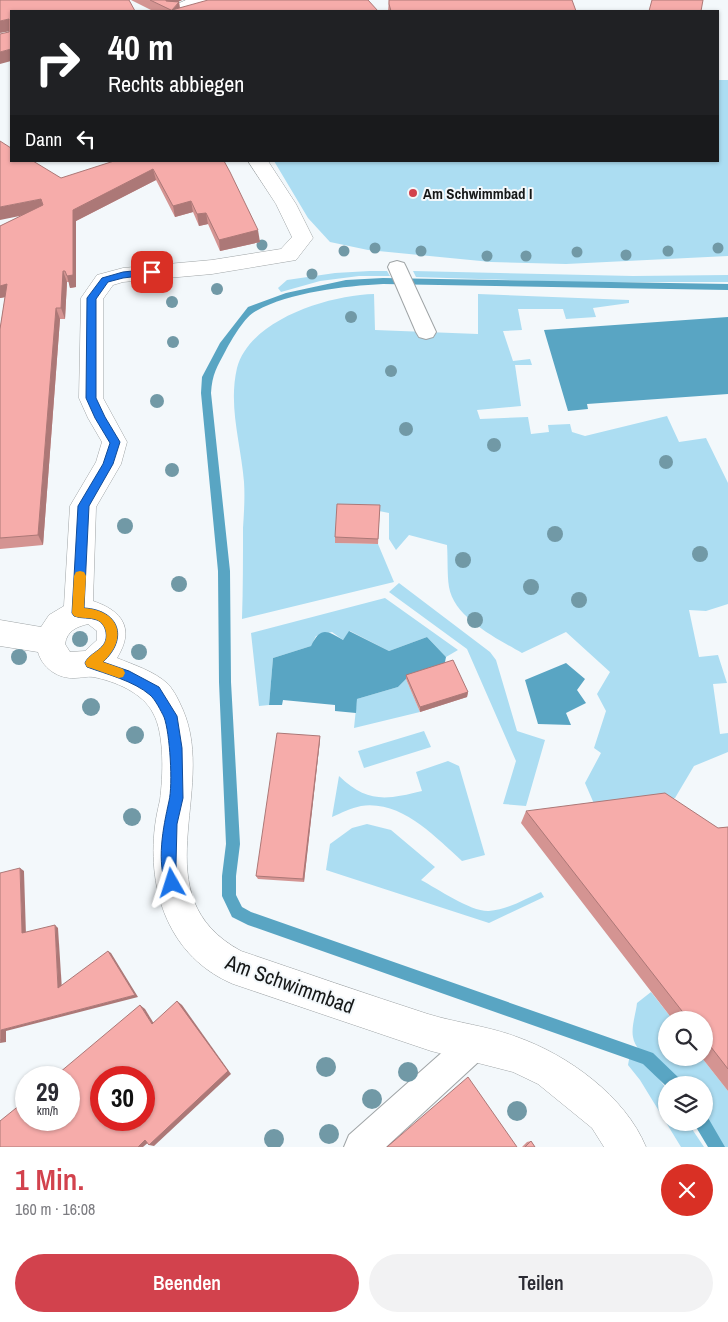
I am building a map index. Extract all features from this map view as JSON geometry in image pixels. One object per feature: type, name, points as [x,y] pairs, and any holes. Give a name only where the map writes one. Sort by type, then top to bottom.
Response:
[{"type":"street","points":[[179,10],[199,0]]},
{"type":"street","points":[[78,613],[83,506],[108,464],[115,442],[100,418],[91,398],[92,298],[105,280],[123,275],[212,267],[288,254],[303,238],[286,204],[259,162]]},
{"type":"street","points":[[78,613],[97,614],[106,619],[112,635],[110,645],[101,657],[91,663],[80,666],[60,662],[50,650],[50,641],[59,623],[78,613]]},
{"type":"street","points":[[0,633],[50,641]]},
{"type":"street","name":"Am Schwimmbad","points":[[91,663],[124,674],[148,686],[163,702],[170,716],[176,748],[176,798],[171,824],[169,864],[172,883],[178,906],[192,931],[212,954],[233,966],[431,1034],[476,1043],[517,1055],[550,1071],[605,1115],[627,1147]]},
{"type":"lane","points":[[398,269],[426,332]]},
{"type":"lane","points":[[361,1147],[476,1043]]},
{"type":"shaded area","points":[[719,80],[728,80],[728,256],[566,264],[491,262],[368,250],[330,242],[308,218],[275,162],[719,162]]},
{"type":"shaded area","points":[[387,271],[390,276],[359,276],[320,281],[281,292],[278,288],[287,280],[335,273]]},
{"type":"shaded area","points":[[413,271],[633,276],[728,275],[728,282],[567,282],[416,277]]},
{"type":"shaded area","points":[[374,294],[375,330],[478,334],[478,294],[629,300],[629,303],[593,308],[596,317],[566,319],[563,309],[518,309],[522,330],[503,331],[513,361],[530,359],[532,365],[515,365],[521,406],[477,410],[480,419],[528,417],[531,434],[549,432],[548,425],[570,424],[572,432],[585,436],[667,416],[679,442],[706,438],[728,483],[728,604],[706,611],[689,610],[699,657],[718,655],[727,683],[713,684],[720,734],[728,733],[728,752],[694,766],[675,798],[595,806],[585,783],[601,753],[594,748],[606,711],[597,694],[610,672],[566,632],[522,653],[478,626],[459,608],[453,598],[448,582],[447,545],[409,535],[396,550],[389,539],[389,513],[379,511],[336,543],[378,544],[394,582],[242,619],[244,482],[234,411],[237,368],[245,351],[258,336],[274,323],[315,305],[356,295]]},
{"type":"shaded area","points":[[728,317],[728,394],[587,404],[588,409],[568,411],[544,330]]},
{"type":"shaded area","points":[[399,583],[490,652],[496,660],[517,731],[545,740],[526,806],[503,804],[516,761],[467,649],[389,592]]},
{"type":"shaded area","points":[[385,598],[458,650],[446,657],[427,637],[389,651],[350,631],[343,640],[332,632],[316,636],[311,646],[273,658],[269,705],[259,706],[251,633]]},
{"type":"shaded area","points":[[349,631],[389,651],[427,637],[446,657],[444,667],[406,679],[398,687],[357,699],[356,713],[335,711],[335,705],[283,700],[282,705],[269,705],[273,658],[311,646],[321,633],[333,634],[343,640]]},
{"type":"shaded area","points":[[566,663],[585,679],[577,690],[586,703],[566,713],[571,725],[538,724],[525,680]]},
{"type":"shaded area","points":[[406,679],[420,712],[354,728],[357,699],[398,687]]},
{"type":"shaded area","points":[[424,731],[431,747],[364,768],[358,751]]},
{"type":"shaded area","points":[[448,761],[459,766],[485,855],[462,861],[417,822],[404,814],[390,809],[376,806],[361,806],[332,817],[339,776],[349,785],[368,795],[378,797],[398,796],[422,791],[416,772]]},
{"type":"shaded area","points":[[367,824],[391,830],[435,867],[421,880],[473,908],[489,911],[496,910],[516,904],[541,892],[544,897],[489,923],[326,870],[330,844],[352,828]]},
{"type":"shaded area","points":[[651,992],[666,1011],[658,1011],[658,1065],[640,1051],[635,1044],[633,1029],[637,1003]]},
{"type":"shaded area","points":[[630,1054],[644,1060],[658,1078],[658,1109],[640,1080],[628,1065]]},
{"type":"shaded area","points":[[659,1066],[708,1066],[728,1091],[728,1147],[720,1147],[710,1131],[713,1131],[713,1076],[672,1076]]},
{"type":"shaded area","points":[[671,1131],[693,1131],[704,1147],[681,1147]]},
{"type":"building","points":[[0,0],[129,0],[134,10],[10,10],[10,49],[0,52],[0,34],[9,32],[9,19],[0,21]]},
{"type":"building","points":[[150,0],[179,2],[171,10]]},
{"type":"building","points":[[208,0],[368,0],[377,10],[172,10]]},
{"type":"building","points":[[389,0],[572,0],[576,10],[391,10]]},
{"type":"building","points":[[652,0],[703,0],[701,10],[649,10]]},
{"type":"building","points":[[0,141],[10,147],[10,162],[35,162],[61,178],[111,162],[225,162],[258,230],[219,240],[206,213],[197,214],[191,201],[173,206],[153,169],[73,210],[73,275],[67,276],[65,271],[63,271],[61,308],[56,308],[38,535],[0,538],[0,329],[7,284],[0,286],[0,226],[43,205],[41,199],[0,207]]},
{"type":"building","points":[[337,504],[380,505],[378,539],[335,537]]},
{"type":"building","points":[[453,660],[468,692],[420,707],[406,675]]},
{"type":"building","points":[[277,733],[320,736],[303,879],[256,876]]},
{"type":"building","points":[[665,793],[718,828],[728,827],[728,1069],[713,1050],[713,1011],[682,1011],[526,811]]},
{"type":"building","points":[[20,868],[22,933],[55,925],[58,988],[108,951],[135,995],[1,1030],[0,1040],[0,873]]},
{"type":"building","points":[[177,1001],[228,1071],[149,1145],[145,1140],[138,1147],[0,1147],[0,1121],[15,1109],[15,1131],[80,1131],[80,1066],[67,1066],[140,1005],[152,1024]]},
{"type":"building","points":[[468,1077],[517,1147],[387,1147]]},
{"type":"building","points":[[531,1141],[535,1147],[525,1147]]},
{"type":"waterway","points":[[667,1076],[648,1058],[248,918],[237,912],[229,896],[229,876],[233,844],[225,682],[224,571],[206,393],[207,377],[225,343],[251,309],[286,296],[346,283],[383,281],[728,287]]},
{"type":"waterway","points":[[707,1131],[717,1147]]},
{"type":"slow traffic","points":[[80,576],[78,613],[88,612],[106,619],[112,635],[110,645],[101,657],[91,663],[119,673]]},
{"type":"place","name":"Am Schwimmbad I","points":[[413,193]]},
{"type":"route","points":[[152,272],[123,275],[105,280],[92,298],[90,338],[91,398],[100,418],[115,442],[108,464],[93,486],[83,506],[78,613],[88,612],[97,614],[106,619],[110,626],[112,635],[110,645],[101,657],[91,663],[124,674],[154,691],[163,702],[170,716],[176,748],[176,798],[171,824],[169,864],[172,883]]}]
